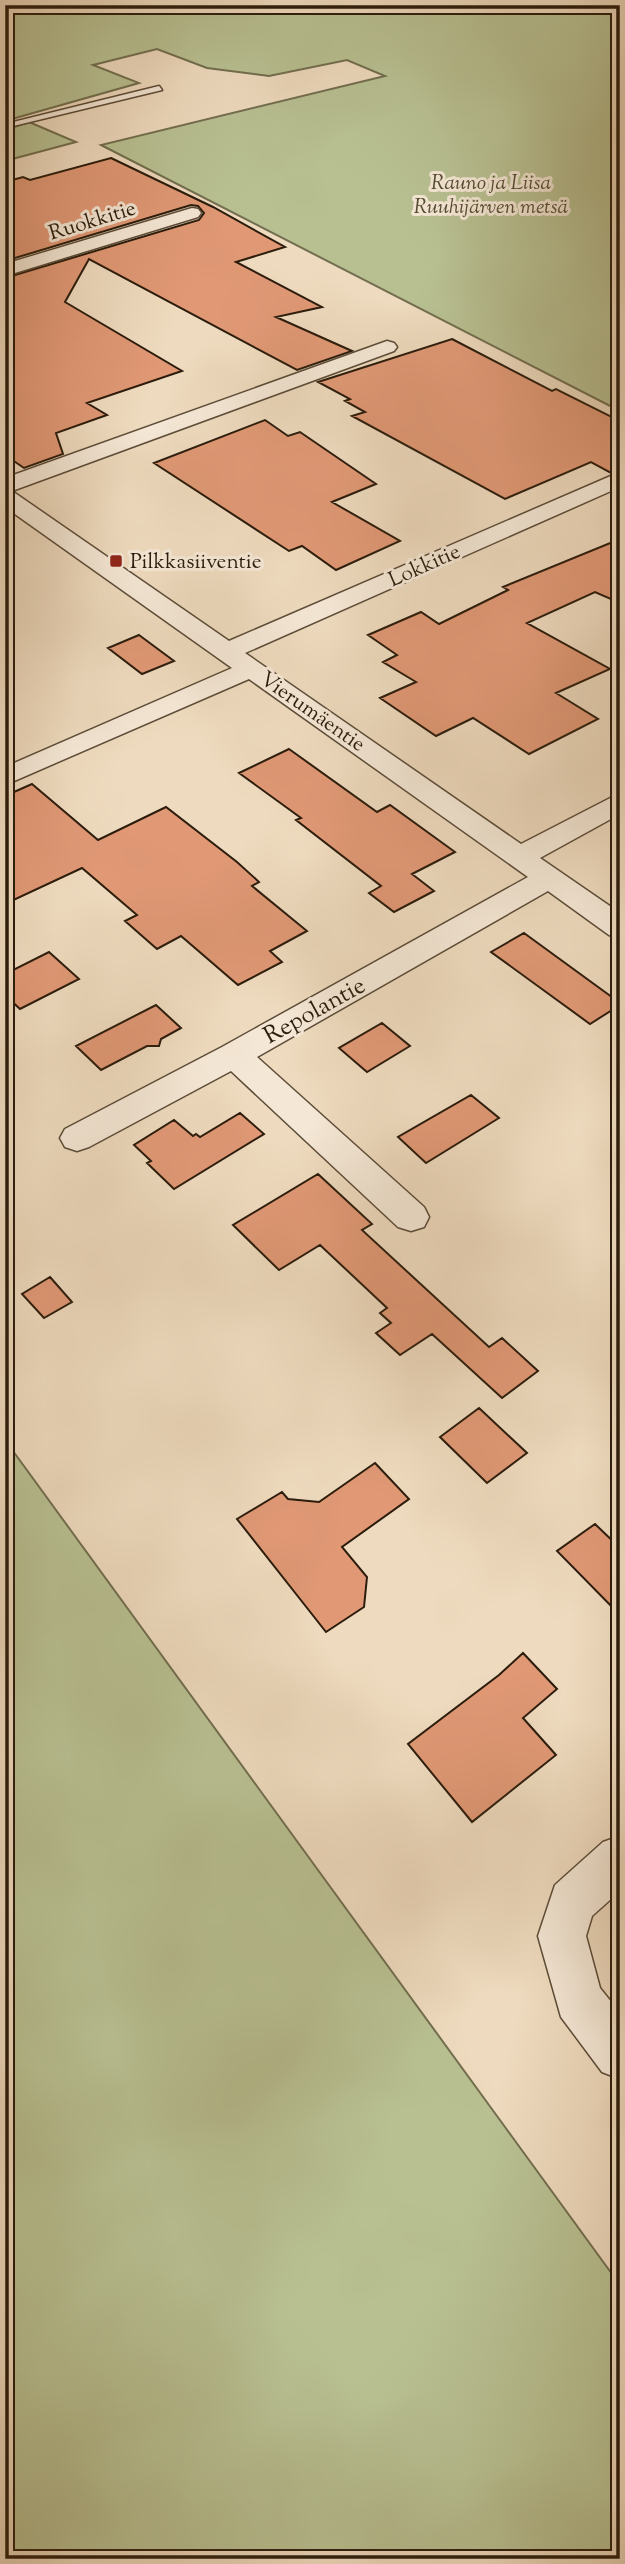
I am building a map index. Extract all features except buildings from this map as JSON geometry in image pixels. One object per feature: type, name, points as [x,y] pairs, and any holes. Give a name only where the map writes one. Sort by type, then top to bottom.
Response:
[{"type":"street","name":"Ruokkitie","points":[[10,265],[192,212]]},
{"type":"street","points":[[5,486],[387,347]]},
{"type":"street","name":"Lokkitie","points":[[228,652],[620,479]]},
{"type":"street","name":"Vierumäentie","points":[[5,496],[620,928]]},
{"type":"street","points":[[5,777],[253,668]]},
{"type":"street","points":[[520,857],[620,803]]},
{"type":"street","name":"Repolantie","points":[[77,1138],[234,1055],[549,878]]},
{"type":"street","points":[[234,1055],[411,1217]]},
{"type":"street","points":[[620,1859],[572,1902],[562,1936],[578,2000],[620,2054]]},
{"type":"lane","points":[[5,126],[159,88]]},
{"type":"green space","name":"Rauno ja Liisa Ruuhijärven metsä","points":[[5,5],[620,5],[620,411],[101,145],[385,76],[347,60],[269,76],[207,68],[157,49],[93,65],[139,83],[5,121]]},
{"type":"green space","points":[[29,122],[76,142],[5,161],[5,130]]},
{"type":"green space","points":[[5,1440],[620,2285],[620,2559],[5,2559]]},
{"type":"place","name":"Pilkkasiiventie","points":[[116,561]]}]
